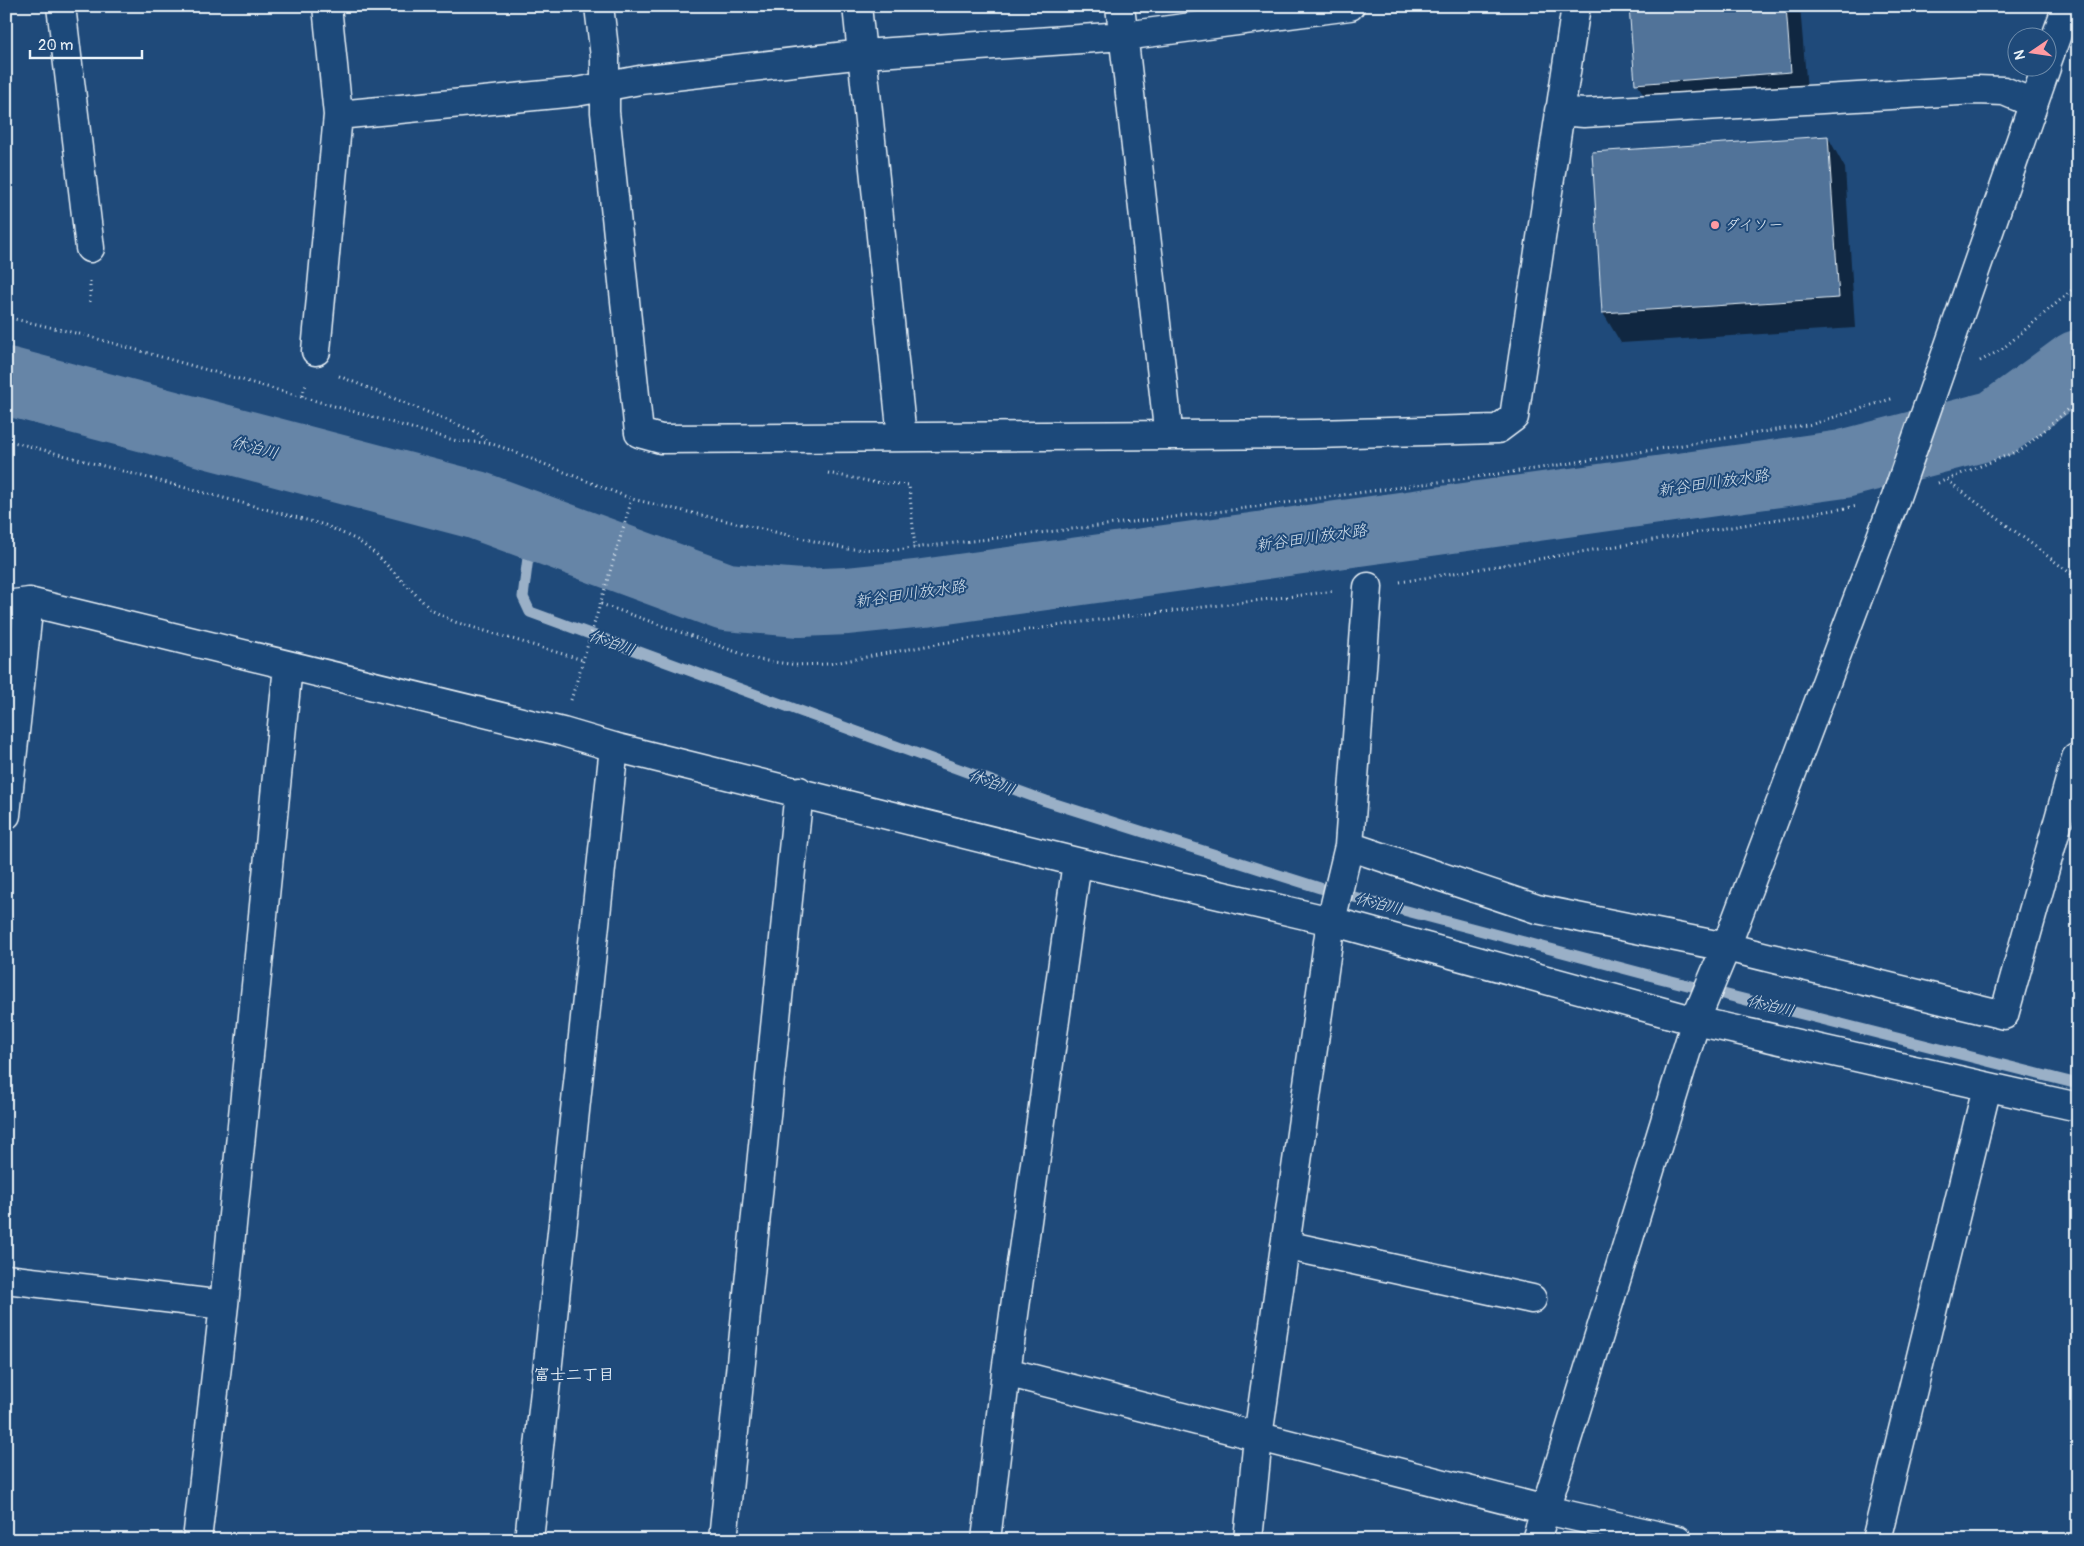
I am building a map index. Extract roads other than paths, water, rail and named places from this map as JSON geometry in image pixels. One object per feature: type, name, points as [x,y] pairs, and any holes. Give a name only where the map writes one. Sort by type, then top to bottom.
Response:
[{"type":"street","points":[[62,6],[90,248]]},
{"type":"street","points":[[316,351],[338,115],[327,6]]},
{"type":"street","points":[[599,6],[605,57],[605,112],[639,433],[661,440],[1315,434],[1498,429],[1514,417],[1576,6]]},
{"type":"street","points":[[858,6],[902,437]]},
{"type":"street","points":[[1120,6],[1167,420]]},
{"type":"street","points":[[338,115],[576,92],[640,80],[863,54],[1124,36],[1350,6]]},
{"type":"street","points":[[2056,37],[2067,6]]},
{"type":"street","points":[[1536,1540],[1697,1018],[1721,960],[1895,500],[2042,78]]},
{"type":"street","points":[[1559,111],[1584,113],[1976,90],[2004,91],[2033,103]]},
{"type":"street","points":[[1248,1540],[1258,1437],[1331,921],[1349,846],[1368,588]]},
{"type":"street","points":[[6,815],[17,603],[563,732],[614,747],[799,791],[1077,862],[1331,921],[1697,1018],[2078,1107]]},
{"type":"street","points":[[197,1540],[224,1305],[288,666]]},
{"type":"street","points":[[529,1540],[614,747]]},
{"type":"street","points":[[1349,846],[1537,908],[1721,960],[2004,1015],[2076,758]]},
{"type":"street","points":[[723,1540],[799,791]]},
{"type":"street","points":[[986,1540],[1006,1372],[1077,862]]},
{"type":"street","points":[[1876,1540],[1987,1087]]},
{"type":"street","points":[[1285,1245],[1532,1299]]},
{"type":"street","points":[[6,1279],[224,1305]]},
{"type":"street","points":[[1006,1372],[1546,1510],[1678,1540]]},
{"type":"waterway","name":"新谷田川放水路","points":[[6,381],[476,505],[726,597],[800,603],[847,601],[924,593],[1843,464],[1996,424],[2078,364]]},
{"type":"waterway","name":"休泊川","points":[[532,526],[523,597],[530,612],[1046,801],[1320,888],[1660,978],[2078,1084]]},
{"type":"place","name":"ダイソー","points":[[1715,225]]},
{"type":"district","name":"富士二丁目","points":[[574,1374]]}]
